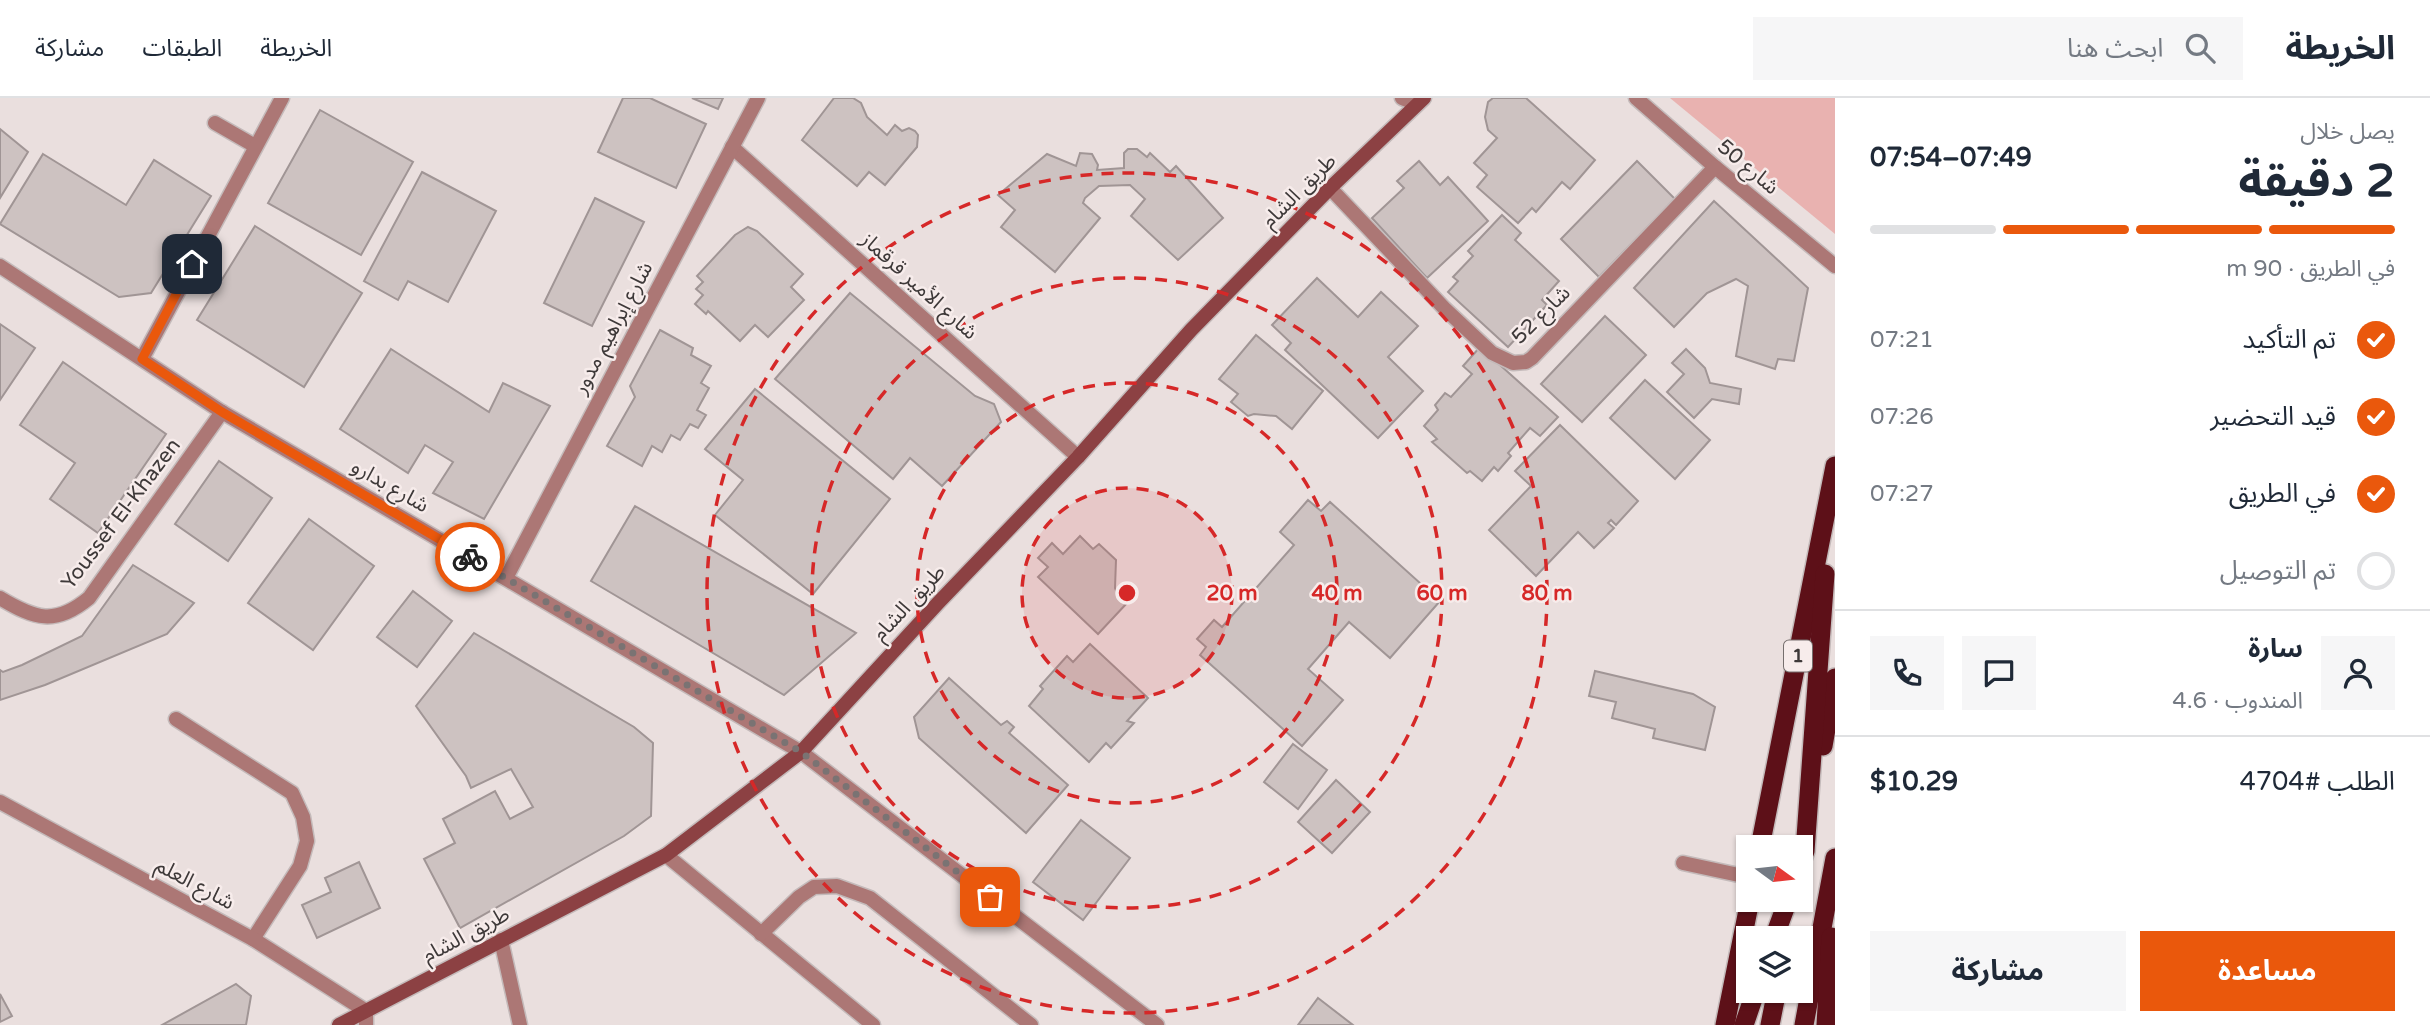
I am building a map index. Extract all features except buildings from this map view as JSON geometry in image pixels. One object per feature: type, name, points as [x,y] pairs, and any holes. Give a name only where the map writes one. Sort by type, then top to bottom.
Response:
[{"type":"highway","name":"1","points":[[1762,835],[1835,466]]},
{"type":"highway","points":[[1804,835],[1831,490]]},
{"type":"highway","points":[[1807,835],[1835,678]]},
{"type":"highway","points":[[1804,1025],[1835,859]]},
{"type":"highway","points":[[1826,1025],[1835,859]]},
{"type":"highway","points":[[1725,1025],[1748,912]]},
{"type":"highway","points":[[1744,1025],[1752,1003]]},
{"type":"highway","points":[[1770,1025],[1774,1003]]},
{"type":"main road","name":"طريق الشام","points":[[339,1025],[366,1018],[501,940],[666,855],[801,752],[938,603],[1078,457],[1191,330],[1330,188],[1421,101]]},
{"type":"street","points":[[142,359],[282,98]]},
{"type":"street","name":"شارع إبراهيم مدور","points":[[506,578],[758,98]]},
{"type":"street","points":[[1402,98],[1421,101]]},
{"type":"street","name":"شارع 50","points":[[1636,98],[1714,167],[1835,266]]},
{"type":"street","points":[[215,123],[255,146]]},
{"type":"street","name":"شارع الأمير قرقماز","points":[[732,147],[1078,457]]},
{"type":"street","name":"شارع 52","points":[[1330,188],[1444,308],[1492,353],[1513,363],[1521,363],[1532,358],[1714,167]]},
{"type":"street","name":"شارع بدارو","points":[[0,266],[222,412],[801,752],[1157,1025]]},
{"type":"street","name":"Youssef El-Khazen","points":[[0,598],[39,618],[74,610],[89,598],[222,412]]},
{"type":"street","points":[[176,719],[292,793],[303,817],[307,841],[300,866],[253,939]]},
{"type":"street","name":"شارع العلم","points":[[0,803],[253,939],[366,1018]]},
{"type":"street","points":[[666,855],[873,1025]]},
{"type":"street","points":[[1683,863],[1736,874]]},
{"type":"street","points":[[761,934],[799,897],[814,887],[837,886],[870,898],[1031,1025]]},
{"type":"street","points":[[501,940],[520,1025]]},
{"type":"shaded area","points":[[1670,98],[1835,98],[1835,234]]},
{"type":"way so far","points":[[470,557],[801,752],[990,897]]},
{"type":"route","points":[[192,264],[142,359],[222,412],[470,557]]}]
